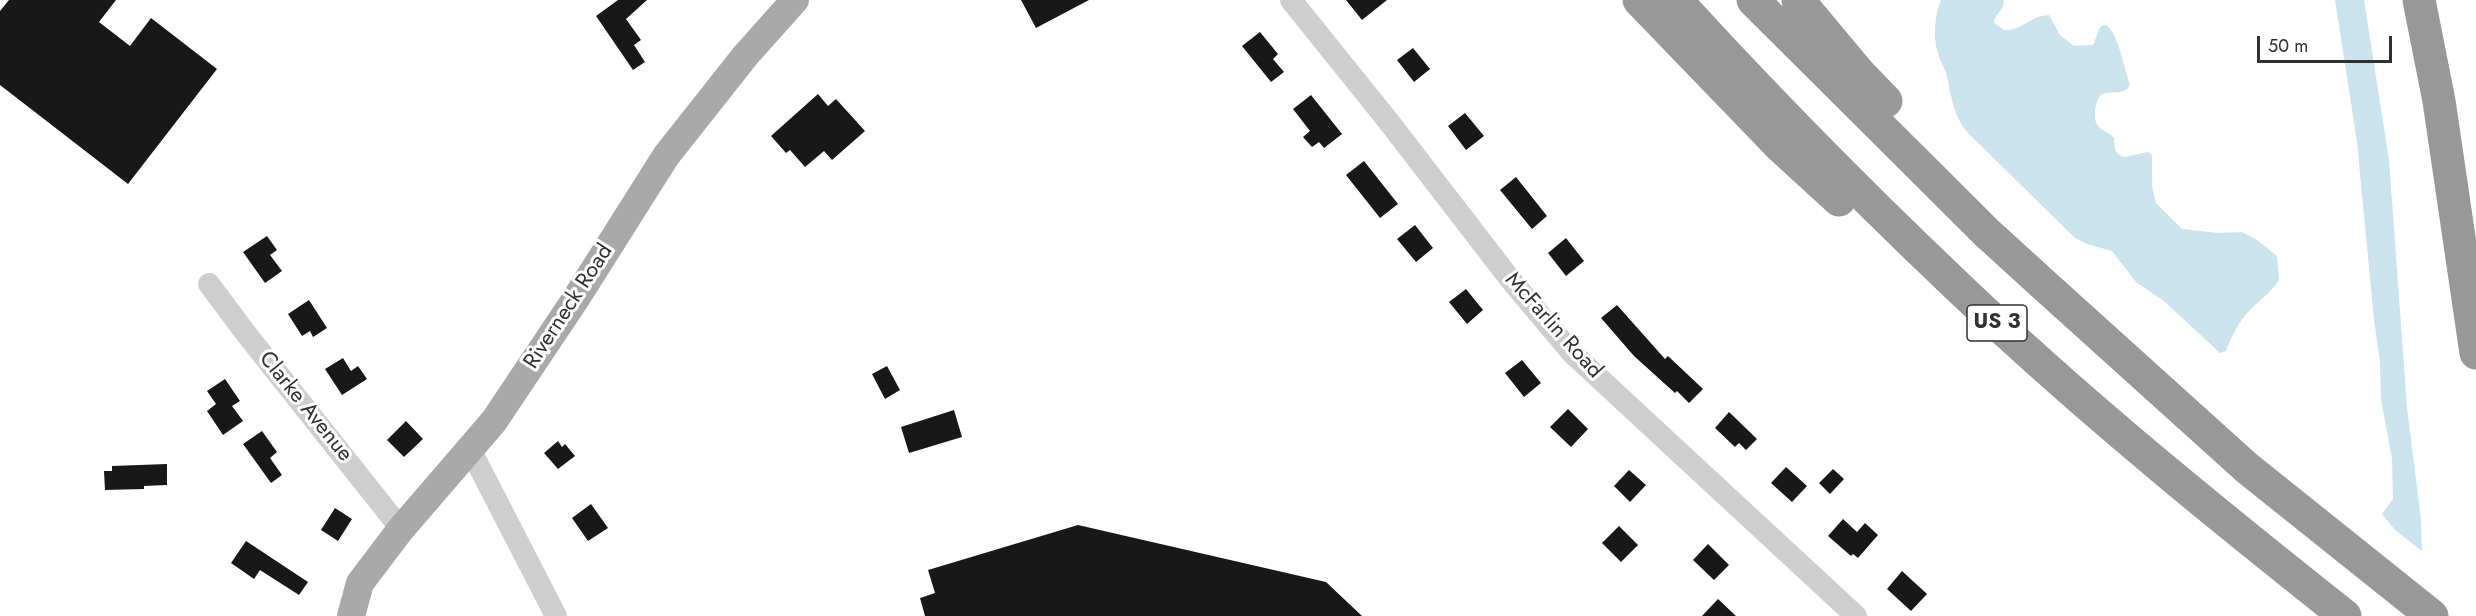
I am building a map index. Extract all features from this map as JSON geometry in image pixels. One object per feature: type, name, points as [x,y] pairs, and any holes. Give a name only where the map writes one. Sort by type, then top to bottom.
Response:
[{"type":"highway","points":[[1639,0],[1779,145],[1827,189],[1924,275],[2056,376]]},
{"type":"highway","name":"US 3","points":[[1676,0],[1865,197],[2056,376],[2162,468],[2344,616]]},
{"type":"highway","name":"US 3","points":[[1753,0],[1987,233],[2247,468],[2432,616]]},
{"type":"highway","points":[[1798,0],[1860,74],[1897,112],[1987,233]]},
{"type":"highway","points":[[2419,0],[2439,101],[2476,353]]},
{"type":"main road","name":"Riverneck Road","points":[[351,616],[360,583],[401,529],[494,421],[571,307],[666,156],[745,56],[795,0]]},
{"type":"street","name":"McFarlin Road","points":[[1291,0],[1510,279],[1572,353],[1856,616]]},
{"type":"street","name":"Clarke Avenue","points":[[209,284],[401,529]]},
{"type":"street","points":[[470,449],[556,616]]},
{"type":"water","points":[[1941,0],[2003,0],[2003,6],[1994,23],[2004,30],[2016,28],[2037,17],[2049,15],[2060,35],[2074,46],[2093,45],[2100,27],[2106,25],[2111,30],[2118,44],[2130,85],[2120,92],[2100,96],[2095,117],[2099,127],[2114,138],[2115,150],[2124,157],[2148,152],[2152,155],[2152,186],[2156,203],[2182,229],[2218,233],[2242,232],[2257,240],[2277,256],[2279,280],[2242,319],[2226,351],[2220,353],[2165,302],[2136,282],[2112,251],[2075,238],[1967,132],[1956,114],[1936,44],[1936,18]]},
{"type":"water","points":[[2335,0],[2364,0],[2389,160],[2407,407],[2421,520],[2422,551],[2395,530],[2382,514],[2393,499],[2392,458],[2381,400],[2380,361],[2357,142]]},
{"type":"building","points":[[9,0],[116,0],[99,22],[130,46],[151,18],[217,69],[128,184],[0,85],[0,11]]},
{"type":"building","points":[[618,0],[647,0],[626,19],[641,40],[634,45],[645,62],[633,70],[596,16]]},
{"type":"building","points":[[1021,0],[1089,0],[1036,28]]},
{"type":"building","points":[[1346,0],[1387,0],[1362,20]]},
{"type":"building","points":[[1260,32],[1278,54],[1273,59],[1284,72],[1271,82],[1242,46]]},
{"type":"building","points":[[1413,48],[1430,69],[1414,82],[1397,60]]},
{"type":"building","points":[[818,94],[828,106],[836,99],[865,131],[832,160],[824,151],[805,167],[790,150],[786,153],[771,136]]},
{"type":"building","points":[[1311,95],[1342,134],[1324,148],[1319,142],[1312,147],[1303,137],[1310,131],[1293,109]]},
{"type":"building","points":[[1465,113],[1484,136],[1466,150],[1448,126]]},
{"type":"building","points":[[1364,161],[1398,204],[1380,218],[1346,175]]},
{"type":"building","points":[[1516,177],[1547,216],[1532,229],[1500,190]]},
{"type":"building","points":[[1415,225],[1433,248],[1416,262],[1397,239]]},
{"type":"building","points":[[267,236],[277,250],[270,255],[282,271],[265,283],[243,252]]},
{"type":"building","points":[[1566,238],[1584,261],[1566,276],[1548,253]]},
{"type":"building","points":[[1466,289],[1483,310],[1467,324],[1449,302]]},
{"type":"building","points":[[309,300],[327,328],[313,337],[310,331],[302,336],[288,314]]},
{"type":"building","points":[[1617,305],[1665,359],[1668,356],[1703,389],[1689,403],[1634,356],[1601,318]]},
{"type":"building","points":[[343,358],[351,371],[358,366],[367,379],[342,395],[325,369]]},
{"type":"building","points":[[1522,360],[1541,383],[1524,397],[1505,373]]},
{"type":"building","points":[[887,366],[900,390],[885,399],[872,374]]},
{"type":"building","points":[[225,379],[240,401],[232,406],[243,421],[223,435],[207,411],[216,404],[207,391]]},
{"type":"building","points":[[1568,409],[1588,429],[1571,447],[1550,427]]},
{"type":"building","points":[[954,410],[962,437],[909,453],[901,427]]},
{"type":"building","points":[[1729,412],[1757,439],[1746,450],[1739,443],[1735,447],[1715,428]]},
{"type":"building","points":[[406,421],[423,439],[404,457],[387,440]]},
{"type":"building","points":[[262,431],[277,452],[270,458],[282,475],[271,483],[243,444]]},
{"type":"building","points":[[558,441],[562,447],[565,444],[575,456],[558,469],[544,453]]},
{"type":"building","points":[[167,464],[167,485],[144,486],[144,489],[105,490],[104,471],[112,471],[112,466]]},
{"type":"building","points":[[1786,467],[1807,486],[1792,502],[1771,483]]},
{"type":"building","points":[[1833,469],[1844,479],[1830,494],[1819,483]]},
{"type":"building","points":[[1629,470],[1646,485],[1630,502],[1614,486]]},
{"type":"building","points":[[591,504],[608,528],[588,541],[572,518]]},
{"type":"building","points":[[335,508],[352,519],[338,541],[321,530]]},
{"type":"building","points":[[1843,519],[1857,532],[1865,523],[1878,535],[1858,558],[1853,554],[1851,556],[1828,536]]},
{"type":"building","points":[[1078,525],[1326,582],[1362,616],[925,616],[920,598],[935,593],[928,570]]},
{"type":"building","points":[[1619,526],[1638,545],[1621,562],[1602,543]]},
{"type":"building","points":[[246,541],[308,582],[299,595],[260,570],[254,579],[231,563]]},
{"type":"building","points":[[1708,544],[1729,565],[1714,580],[1693,560]]},
{"type":"building","points":[[1902,571],[1927,594],[1911,611],[1887,589]]},
{"type":"building","points":[[1718,599],[1736,616],[1702,616]]}]
